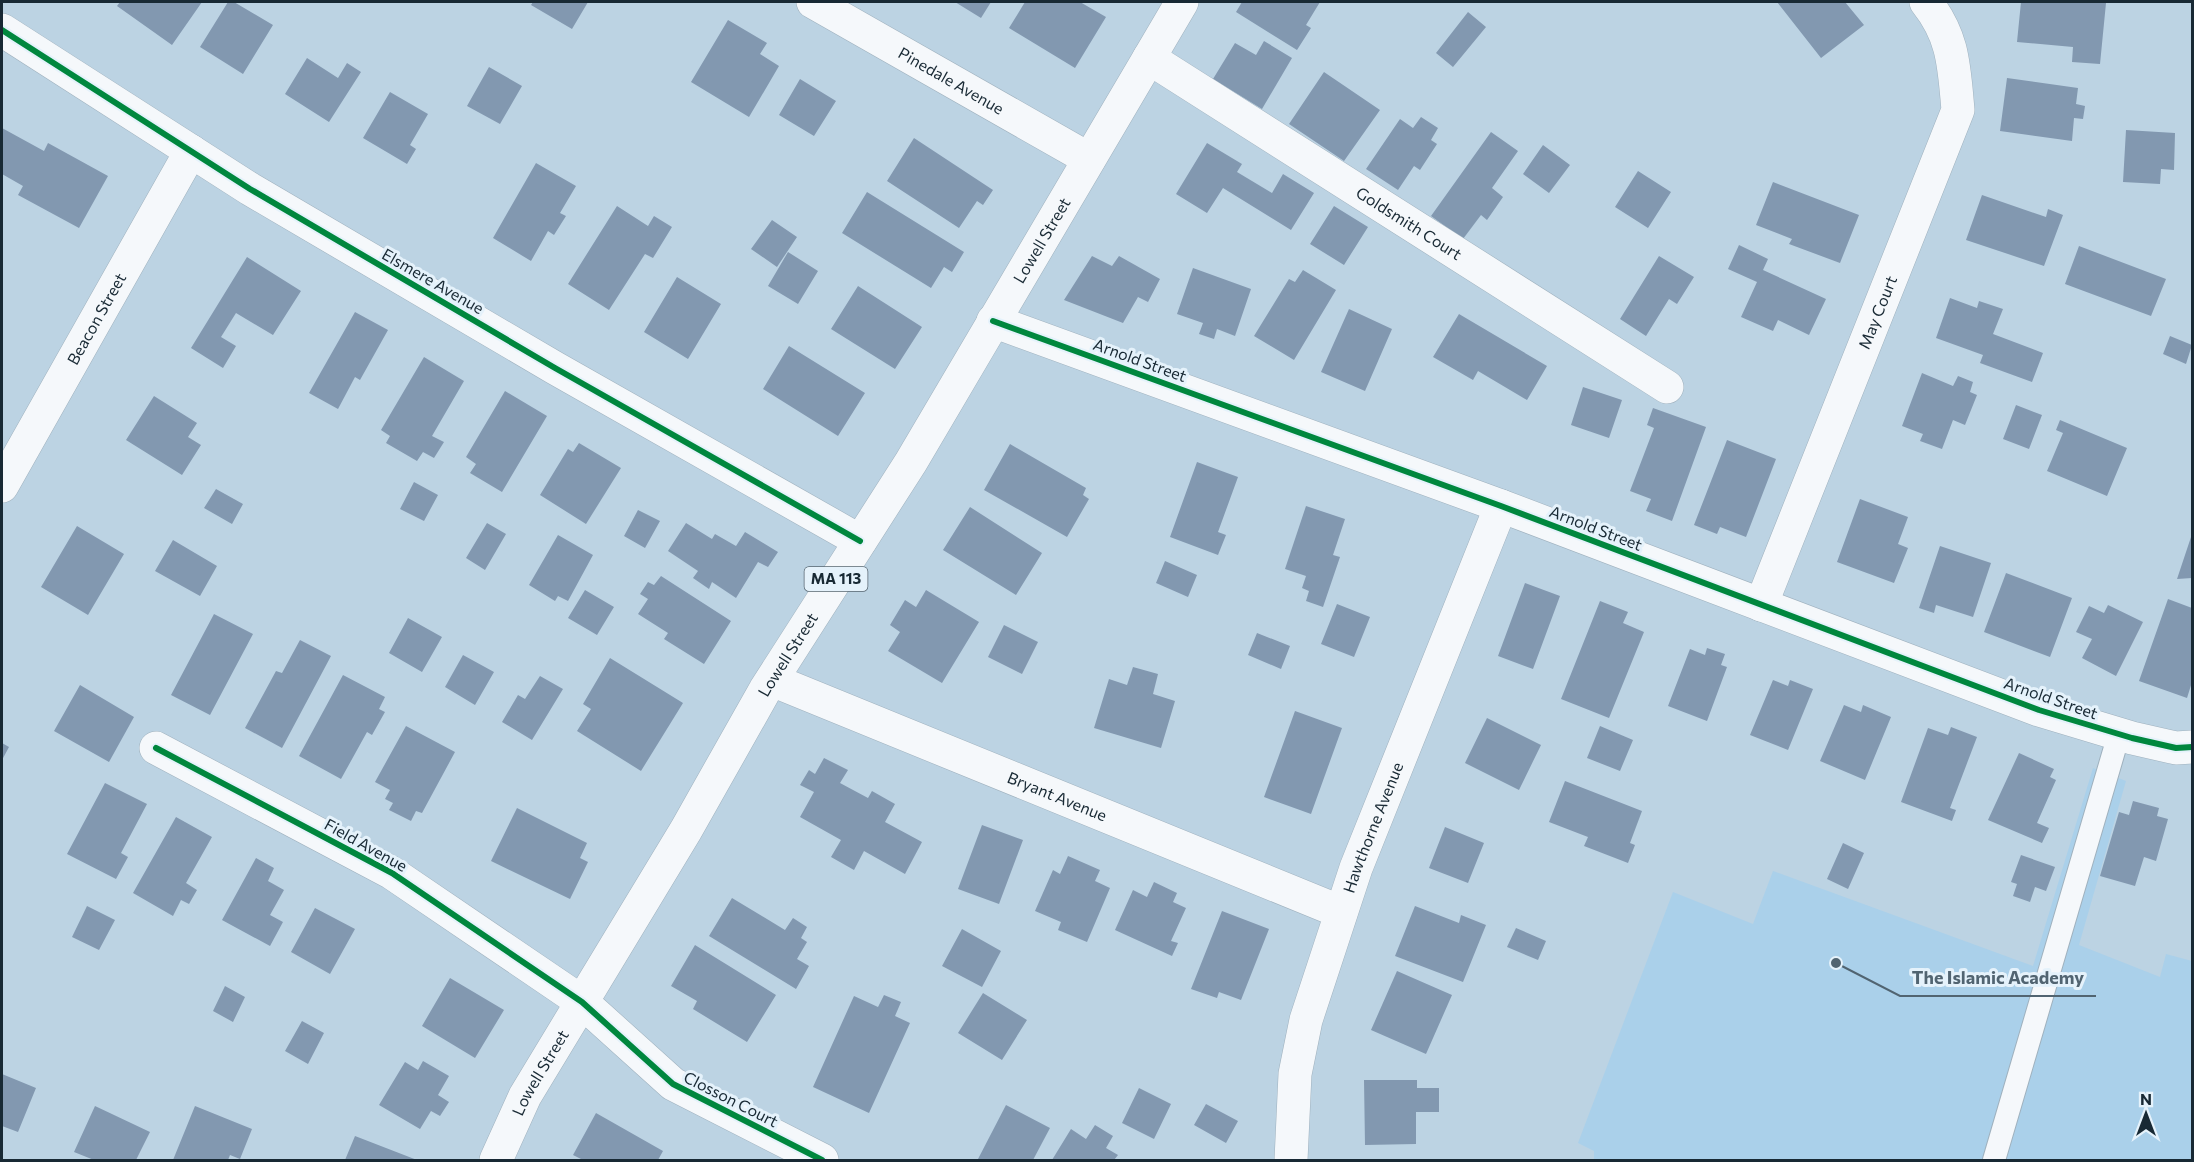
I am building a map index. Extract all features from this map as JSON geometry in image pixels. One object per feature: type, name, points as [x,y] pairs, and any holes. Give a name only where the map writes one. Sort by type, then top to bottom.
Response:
[{"type":"street","name":"Pinedale Avenue","points":[[813,2],[1089,159]]},
{"type":"street","name":"Lowell Street","points":[[496,1161],[525,1096],[686,830],[771,680],[911,462],[1182,2]]},
{"type":"street","name":"May Court","points":[[1761,605],[1958,110],[1953,56],[1932,9]]},
{"type":"street","name":"Elsmere Avenue","points":[[2,30],[250,189],[555,368],[860,541]]},
{"type":"street","name":"Goldsmith Court","points":[[1149,58],[1667,387]]},
{"type":"street","name":"Beacon Street","points":[[2,486],[191,151]]},
{"type":"street","name":"Arnold Street","points":[[993,321],[1501,506],[2039,710],[2176,748],[2193,747]]},
{"type":"street","name":"Hawthorne Avenue","points":[[1291,1161],[1295,1074],[1306,1020],[1360,857],[1501,506]]},
{"type":"street","name":"Bryant Avenue","points":[[771,680],[1341,912]]},
{"type":"street","name":"Field Avenue","points":[[156,748],[392,873],[582,1002]]},
{"type":"street","name":"Closson Court","points":[[582,1002],[673,1084],[822,1161]]},
{"type":"lane","points":[[1994,1161],[2119,734]]},
{"type":"shaded area","points":[[2093,768],[2126,781],[2079,945],[2160,977],[2166,954],[2192,961],[2192,1160],[1594,1160],[1594,1151],[1578,1143],[1673,892],[1753,924],[1773,871],[2033,966]]},
{"type":"building","points":[[120,2],[202,2],[172,45],[117,6]]},
{"type":"building","points":[[228,2],[234,2],[273,25],[243,74],[200,47]]},
{"type":"building","points":[[533,2],[588,2],[572,29],[531,5]]},
{"type":"building","points":[[955,2],[991,2],[981,18]]},
{"type":"building","points":[[1025,2],[1080,2],[1106,17],[1075,68],[1009,28]]},
{"type":"building","points":[[1242,2],[1320,2],[1306,25],[1311,28],[1297,50],[1236,12]]},
{"type":"building","points":[[1777,2],[1845,2],[1864,25],[1821,58]]},
{"type":"building","points":[[2021,2],[2106,3],[2100,64],[2072,62],[2073,47],[2017,42]]},
{"type":"building","points":[[1468,12],[1486,27],[1453,67],[1436,53]]},
{"type":"building","points":[[728,20],[767,43],[760,54],[779,66],[749,117],[691,82]]},
{"type":"building","points":[[1264,41],[1292,58],[1262,109],[1213,79],[1235,43],[1256,55]]},
{"type":"building","points":[[307,58],[338,78],[347,63],[361,72],[329,122],[285,94]]},
{"type":"building","points":[[489,67],[522,86],[500,124],[467,106]]},
{"type":"building","points":[[1324,72],[1380,110],[1344,161],[1289,124]]},
{"type":"building","points":[[2007,78],[2078,88],[2076,104],[2085,106],[2083,119],[2074,118],[2072,141],[2000,131]]},
{"type":"building","points":[[800,79],[836,101],[814,136],[779,115]]},
{"type":"building","points":[[390,92],[428,114],[410,145],[416,149],[407,164],[363,138]]},
{"type":"building","points":[[1421,117],[1438,128],[1431,140],[1437,144],[1420,170],[1414,166],[1398,190],[1366,169],[1400,119],[1413,128]]},
{"type":"building","points":[[2,128],[44,151],[48,143],[108,176],[79,228],[18,195],[23,186],[2,174]]},
{"type":"building","points":[[2126,130],[2175,133],[2174,170],[2161,169],[2160,184],[2123,182]]},
{"type":"building","points":[[1491,132],[1518,151],[1492,188],[1503,197],[1487,220],[1481,215],[1463,239],[1431,216]]},
{"type":"building","points":[[914,138],[993,190],[983,205],[977,201],[959,228],[887,181]]},
{"type":"building","points":[[1207,143],[1242,164],[1237,172],[1272,193],[1283,174],[1314,193],[1291,230],[1223,188],[1207,213],[1176,194]]},
{"type":"building","points":[[1543,145],[1570,165],[1549,193],[1523,174]]},
{"type":"building","points":[[536,163],[576,186],[560,213],[566,216],[554,235],[548,231],[531,261],[493,238]]},
{"type":"building","points":[[1638,171],[1671,192],[1648,228],[1615,207]]},
{"type":"building","points":[[1773,182],[1859,215],[1840,263],[1789,244],[1792,239],[1756,225]]},
{"type":"building","points":[[867,192],[964,252],[952,272],[944,267],[931,288],[842,233]]},
{"type":"building","points":[[1982,195],[2046,217],[2048,209],[2063,215],[2044,266],[1966,240]]},
{"type":"building","points":[[617,206],[648,226],[654,216],[672,227],[653,258],[645,254],[609,310],[568,284]]},
{"type":"building","points":[[1334,206],[1368,227],[1344,265],[1310,244]]},
{"type":"building","points":[[772,220],[797,237],[777,267],[751,249]]},
{"type":"building","points":[[1739,245],[1768,259],[1763,270],[1826,299],[1809,335],[1778,320],[1773,331],[1741,317],[1757,282],[1728,269]]},
{"type":"building","points":[[2079,246],[2166,279],[2151,316],[2065,284]]},
{"type":"building","points":[[788,252],[818,271],[798,304],[768,286]]},
{"type":"building","points":[[1092,256],[1112,266],[1119,256],[1160,279],[1148,302],[1138,297],[1123,323],[1064,300]]},
{"type":"building","points":[[1659,256],[1694,277],[1677,304],[1669,299],[1646,336],[1620,319]]},
{"type":"building","points":[[247,257],[301,291],[273,335],[236,313],[221,337],[236,346],[223,368],[191,348]]},
{"type":"building","points":[[1193,268],[1251,289],[1235,336],[1217,329],[1214,339],[1199,334],[1203,323],[1177,314]]},
{"type":"building","points":[[1303,270],[1336,290],[1294,360],[1254,336],[1289,279],[1295,282]]},
{"type":"building","points":[[677,277],[721,304],[688,359],[644,332]]},
{"type":"building","points":[[858,286],[922,327],[895,369],[831,329]]},
{"type":"building","points":[[1950,298],[1977,308],[1979,301],[2003,309],[1993,334],[2043,353],[2032,382],[1980,363],[1983,355],[1936,338]]},
{"type":"building","points":[[1349,309],[1392,329],[1365,391],[1321,372]]},
{"type":"building","points":[[355,312],[388,330],[360,380],[355,377],[338,409],[309,393]]},
{"type":"building","points":[[1459,314],[1547,366],[1527,400],[1478,371],[1473,380],[1433,357]]},
{"type":"building","points":[[2170,336],[2192,345],[2186,364],[2163,354]]},
{"type":"building","points":[[789,346],[865,393],[838,436],[763,389]]},
{"type":"building","points":[[424,357],[464,381],[432,436],[444,442],[434,458],[423,452],[417,461],[386,443],[390,436],[381,430]]},
{"type":"building","points":[[1922,373],[1953,386],[1958,376],[1973,382],[1970,392],[1977,395],[1965,425],[1953,420],[1942,449],[1920,441],[1923,434],[1902,426]]},
{"type":"building","points":[[1583,387],[1622,400],[1609,438],[1571,425]]},
{"type":"building","points":[[505,391],[547,416],[502,492],[470,473],[476,464],[466,457]]},
{"type":"building","points":[[154,396],[197,423],[188,437],[201,445],[182,475],[126,440]]},
{"type":"building","points":[[2016,405],[2042,415],[2029,449],[2003,439]]},
{"type":"building","points":[[1653,408],[1706,427],[1672,521],[1646,511],[1651,499],[1630,491],[1654,428],[1647,425]]},
{"type":"building","points":[[2060,420],[2127,448],[2107,496],[2047,471],[2063,433],[2056,430]]},
{"type":"building","points":[[1727,440],[1776,459],[1746,537],[1720,527],[1717,534],[1694,525]]},
{"type":"building","points":[[579,443],[621,468],[586,524],[540,495],[568,449],[573,452]]},
{"type":"building","points":[[1010,444],[1086,488],[1083,495],[1089,499],[1067,537],[984,490]]},
{"type":"building","points":[[1197,462],[1238,477],[1218,532],[1226,535],[1218,555],[1170,537]]},
{"type":"building","points":[[414,482],[438,495],[424,521],[400,509]]},
{"type":"building","points":[[216,489],[243,504],[232,524],[204,508]]},
{"type":"building","points":[[1860,499],[1908,517],[1898,544],[1908,548],[1894,583],[1837,562]]},
{"type":"building","points":[[1306,506],[1345,519],[1333,555],[1340,557],[1323,607],[1306,601],[1309,591],[1302,588],[1306,576],[1285,569]]},
{"type":"building","points":[[970,507],[1042,553],[1016,595],[943,550]]},
{"type":"building","points":[[638,510],[660,521],[645,548],[624,536]]},
{"type":"building","points":[[487,523],[506,534],[485,570],[466,558]]},
{"type":"building","points":[[686,523],[712,539],[715,534],[736,546],[745,532],[778,552],[768,567],[758,562],[736,598],[712,582],[709,589],[693,578],[698,571],[668,551]]},
{"type":"building","points":[[77,526],[124,554],[88,615],[41,587]]},
{"type":"building","points":[[2192,534],[2192,578],[2177,579]]},
{"type":"building","points":[[558,535],[593,555],[568,601],[558,596],[555,601],[529,585]]},
{"type":"building","points":[[173,540],[217,566],[200,596],[155,571]]},
{"type":"building","points":[[1940,546],[1991,563],[1973,617],[1936,605],[1934,613],[1919,608]]},
{"type":"building","points":[[1165,561],[1197,575],[1188,597],[1156,583]]},
{"type":"building","points":[[2006,573],[2072,598],[2050,657],[1984,632]]},
{"type":"building","points":[[661,576],[731,621],[704,664],[664,639],[668,633],[638,614],[648,599],[640,594],[648,582],[654,585]]},
{"type":"building","points":[[1525,583],[1560,596],[1533,669],[1498,656]]},
{"type":"building","points":[[585,590],[614,607],[597,635],[568,618]]},
{"type":"building","points":[[926,590],[979,622],[942,683],[888,651],[900,632],[890,625],[905,600],[916,607]]},
{"type":"building","points":[[2168,599],[2192,608],[2192,682],[2187,698],[2139,681]]},
{"type":"building","points":[[1600,601],[1628,612],[1623,623],[1644,632],[1609,718],[1561,699]]},
{"type":"building","points":[[1337,604],[1370,617],[1354,657],[1321,644]]},
{"type":"building","points":[[2108,605],[2143,622],[2116,676],[2082,658],[2092,639],[2076,632],[2089,606],[2104,613]]},
{"type":"building","points":[[214,614],[253,634],[210,715],[171,695]]},
{"type":"building","points":[[408,618],[442,637],[422,672],[389,653]]},
{"type":"building","points":[[1004,625],[1038,642],[1022,674],[988,657]]},
{"type":"building","points":[[1257,633],[1290,646],[1281,669],[1248,655]]},
{"type":"building","points":[[300,640],[331,656],[282,748],[245,728],[276,671],[282,673]]},
{"type":"building","points":[[1707,648],[1725,654],[1721,665],[1727,667],[1707,721],[1668,706],[1690,649],[1705,655]]},
{"type":"building","points":[[463,655],[494,672],[475,705],[445,687]]},
{"type":"building","points":[[610,658],[683,703],[641,771],[577,731],[591,709],[583,704]]},
{"type":"building","points":[[1133,667],[1158,674],[1153,694],[1175,701],[1161,748],[1094,728],[1109,679],[1127,685]]},
{"type":"building","points":[[343,675],[385,697],[379,709],[385,712],[372,735],[367,732],[341,779],[299,756]]},
{"type":"building","points":[[540,676],[563,689],[532,740],[502,722],[518,695],[525,699]]},
{"type":"building","points":[[1773,680],[1788,686],[1790,680],[1813,689],[1788,750],[1750,735]]},
{"type":"building","points":[[80,685],[134,717],[109,762],[54,731]]},
{"type":"building","points":[[1844,705],[1861,712],[1863,705],[1891,717],[1865,780],[1820,761]]},
{"type":"building","points":[[1295,711],[1342,728],[1311,814],[1264,797]]},
{"type":"building","points":[[1487,718],[1541,745],[1519,790],[1465,763]]},
{"type":"building","points":[[406,726],[455,752],[422,813],[416,811],[411,821],[389,810],[393,803],[385,799],[390,790],[375,782]]},
{"type":"building","points":[[1600,726],[1633,740],[1620,771],[1587,758]]},
{"type":"building","points":[[1951,727],[1977,737],[1950,808],[1956,810],[1952,821],[1901,802],[1928,728],[1948,735]]},
{"type":"building","points":[[2,743],[9,747],[2,760]]},
{"type":"building","points":[[2019,753],[2054,769],[2050,777],[2056,780],[2037,823],[2049,828],[2042,843],[1988,820]]},
{"type":"building","points":[[824,758],[848,770],[840,783],[868,798],[872,791],[895,804],[885,822],[922,842],[905,874],[864,851],[854,870],[831,857],[841,840],[800,817],[814,792],[800,785],[809,770],[815,774]]},
{"type":"building","points":[[1565,781],[1642,811],[1630,843],[1635,845],[1628,863],[1584,846],[1588,837],[1549,822]]},
{"type":"building","points":[[105,783],[147,804],[121,853],[128,857],[116,879],[67,854]]},
{"type":"building","points":[[2133,801],[2159,808],[2157,816],[2168,819],[2156,861],[2144,857],[2135,886],[2100,876],[2119,812],[2129,815]]},
{"type":"building","points":[[517,808],[587,843],[580,858],[588,862],[570,899],[491,861]]},
{"type":"building","points":[[176,817],[212,837],[186,883],[197,890],[189,904],[181,900],[173,916],[133,893]]},
{"type":"building","points":[[982,825],[1023,840],[999,904],[958,889]]},
{"type":"building","points":[[1445,827],[1484,843],[1468,883],[1429,868]]},
{"type":"building","points":[[1843,843],[1864,853],[1848,889],[1827,879]]},
{"type":"building","points":[[2021,855],[2055,867],[2046,891],[2035,887],[2030,902],[2013,896],[2017,884],[2011,882]]},
{"type":"building","points":[[1068,856],[1100,870],[1095,881],[1110,888],[1087,942],[1058,930],[1061,922],[1035,911],[1053,870],[1060,874]]},
{"type":"building","points":[[256,858],[274,868],[268,881],[284,890],[270,915],[283,922],[270,946],[222,920]]},
{"type":"building","points":[[1154,882],[1177,893],[1173,902],[1186,908],[1171,941],[1178,943],[1172,956],[1115,930],[1133,890],[1147,897]]},
{"type":"building","points":[[732,898],[785,930],[793,918],[807,927],[801,938],[807,942],[797,959],[809,966],[796,989],[709,936]]},
{"type":"building","points":[[87,906],[115,920],[99,950],[72,937]]},
{"type":"building","points":[[1415,906],[1459,923],[1461,915],[1486,925],[1463,982],[1395,956]]},
{"type":"building","points":[[315,908],[355,929],[330,974],[291,952]]},
{"type":"building","points":[[1222,911],[1269,929],[1241,1000],[1219,992],[1217,998],[1191,989]]},
{"type":"building","points":[[1516,928],[1546,941],[1538,960],[1507,947]]},
{"type":"building","points":[[962,929],[1001,951],[982,987],[942,966]]},
{"type":"building","points":[[695,945],[776,995],[747,1042],[693,1009],[697,1001],[671,986]]},
{"type":"building","points":[[1397,971],[1452,995],[1426,1054],[1371,1030]]},
{"type":"building","points":[[450,978],[504,1010],[475,1058],[422,1026]]},
{"type":"building","points":[[225,986],[245,997],[233,1022],[213,1011]]},
{"type":"building","points":[[983,993],[1027,1020],[1002,1060],[958,1033]]},
{"type":"building","points":[[884,995],[901,1002],[895,1016],[910,1023],[869,1113],[813,1087],[854,996],[878,1007]]},
{"type":"building","points":[[302,1021],[324,1033],[308,1064],[285,1051]]},
{"type":"building","points":[[423,1061],[449,1076],[438,1095],[449,1102],[440,1116],[431,1111],[420,1129],[379,1105],[405,1062],[418,1070]]},
{"type":"building","points":[[2,1074],[36,1088],[18,1132],[2,1126]]},
{"type":"building","points":[[1364,1080],[1417,1080],[1417,1088],[1439,1088],[1439,1112],[1416,1112],[1416,1144],[1365,1145]]},
{"type":"building","points":[[1139,1088],[1171,1104],[1154,1139],[1122,1123]]},
{"type":"building","points":[[1206,1104],[1238,1121],[1226,1143],[1194,1125]]},
{"type":"building","points":[[1006,1105],[1050,1128],[1033,1160],[978,1159]]},
{"type":"building","points":[[95,1106],[150,1132],[136,1160],[94,1160],[74,1152]]},
{"type":"building","points":[[195,1106],[252,1129],[240,1159],[230,1155],[228,1160],[173,1160]]},
{"type":"building","points":[[596,1113],[663,1151],[658,1160],[583,1160],[573,1155]]},
{"type":"building","points":[[1095,1125],[1113,1136],[1106,1148],[1118,1155],[1114,1160],[1052,1160],[1071,1129],[1086,1139]]},
{"type":"building","points":[[355,1136],[417,1160],[345,1160]]},
{"type":"cycle path","points":[[2,30],[250,189],[555,368],[860,541]]},
{"type":"cycle path","points":[[993,321],[1501,506],[2039,710],[2132,738],[2176,748],[2192,747]]},
{"type":"cycle path","points":[[156,748],[392,873],[582,1002],[673,1084],[822,1160]]},
{"type":"place","name":"The Islamic Academy","points":[[1836,963]]}]
